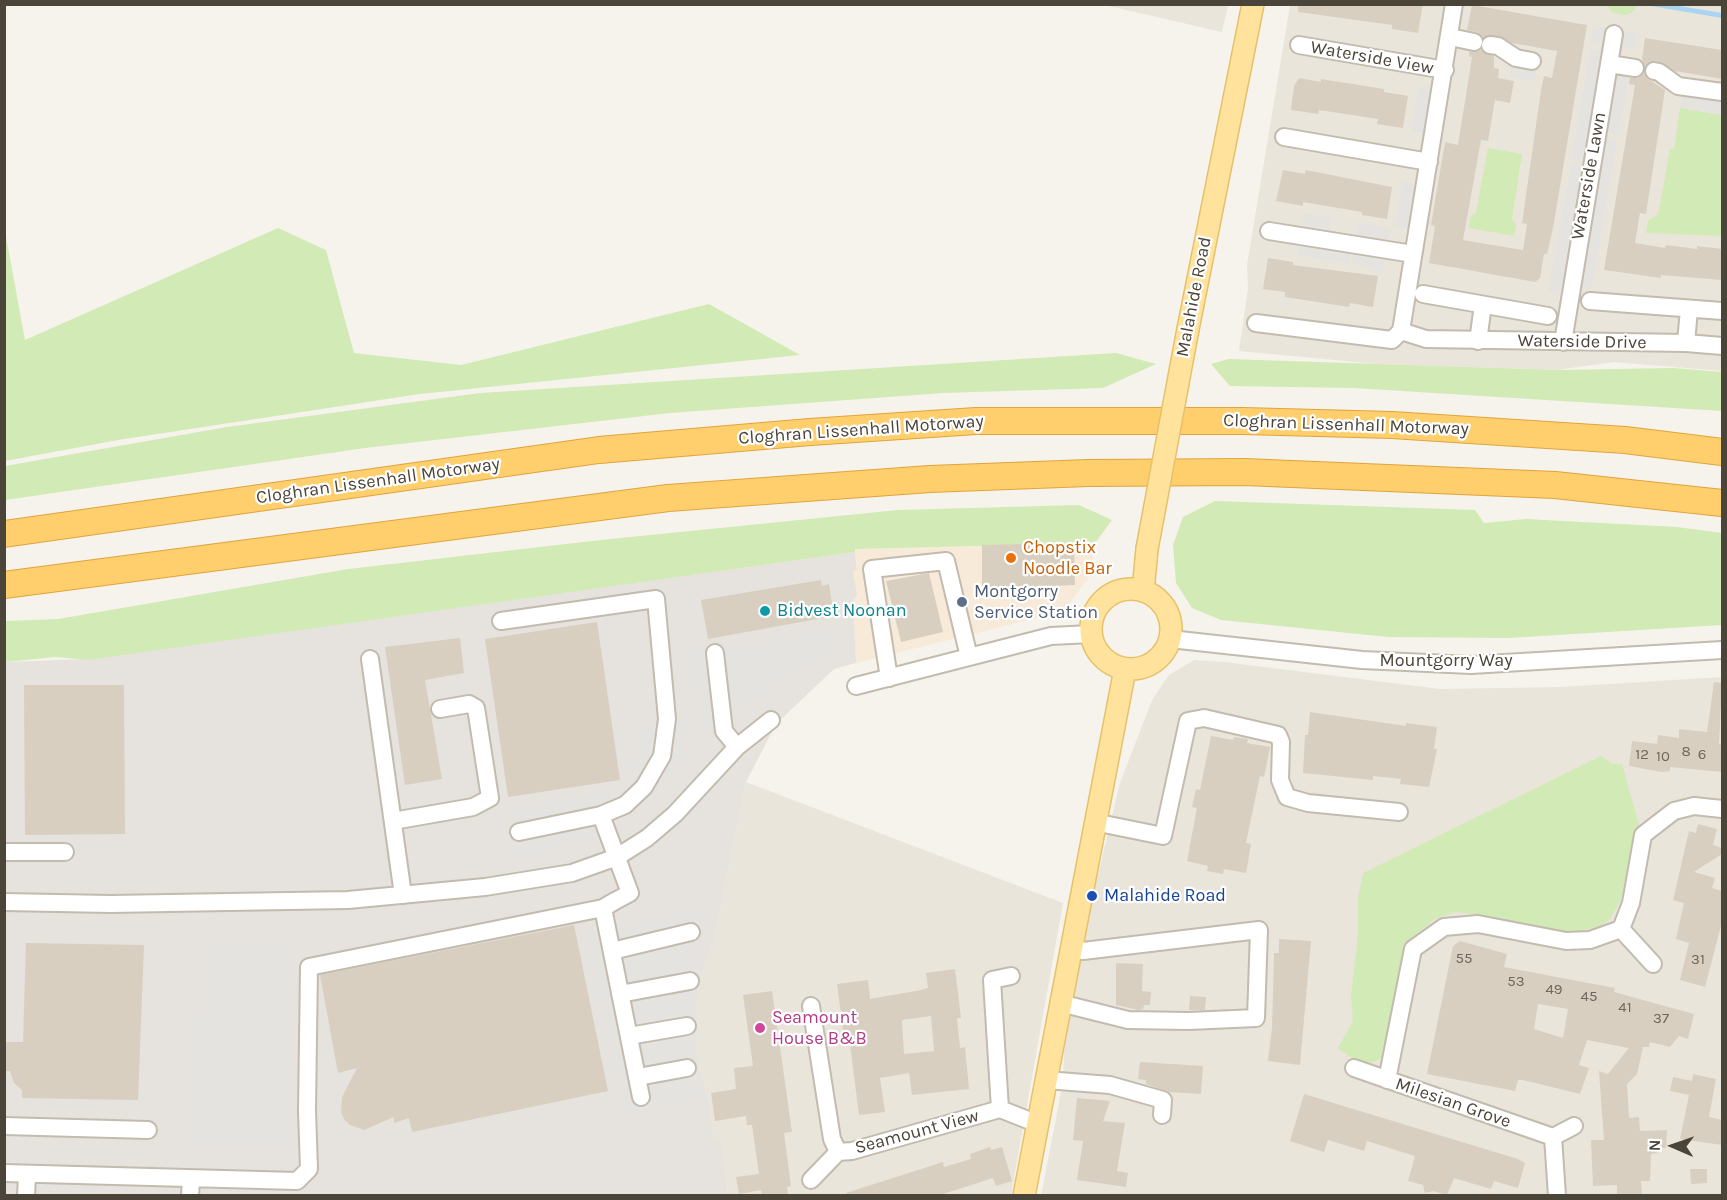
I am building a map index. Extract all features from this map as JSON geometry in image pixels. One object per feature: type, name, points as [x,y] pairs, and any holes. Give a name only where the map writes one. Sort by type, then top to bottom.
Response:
[{"type":"highway","name":"Cloghran Lissenhall Motorway","points":[[4,534],[599,450],[976,421],[1243,421],[1392,425],[1626,440],[1722,452]]},
{"type":"highway","points":[[4,585],[668,498],[930,479],[1088,473],[1244,472],[1555,484],[1722,503]]},
{"type":"main road","name":"Malahide Road","points":[[1143,591],[1147,549],[1252,4]]},
{"type":"main road","points":[[1120,590],[1143,591],[1154,596],[1169,615],[1170,639],[1158,659],[1136,669],[1125,669],[1102,657],[1091,634],[1095,612],[1110,595],[1120,590]]},
{"type":"main road","points":[[1024,1196],[1125,669]]},
{"type":"street","name":"Waterside View","points":[[1401,330],[1454,4]]},
{"type":"street","name":"Waterside Lawn","points":[[1563,342],[1565,318],[1614,34]]},
{"type":"street","points":[[1450,38],[1498,46],[1516,58],[1532,61]]},
{"type":"street","name":"Waterside View","points":[[1299,45],[1445,70]]},
{"type":"street","points":[[1609,64],[1635,68]]},
{"type":"street","points":[[1654,71],[1659,72],[1678,86],[1722,93]]},
{"type":"street","points":[[1284,137],[1429,162]]},
{"type":"street","points":[[1269,231],[1413,254]]},
{"type":"street","name":"Waterside Drive","points":[[1423,294],[1548,316]]},
{"type":"street","name":"Waterside Drive","points":[[1590,301],[1722,311]]},
{"type":"street","points":[[1478,341],[1483,305]]},
{"type":"street","points":[[1686,343],[1689,309]]},
{"type":"street","points":[[1256,323],[1392,340],[1401,330]]},
{"type":"street","name":"Waterside Drive","points":[[1401,330],[1426,339],[1686,343],[1722,346]]},
{"type":"street","points":[[889,678],[872,569],[946,561],[969,657]]},
{"type":"street","points":[[501,621],[656,599],[667,719],[662,756],[644,787],[625,805],[601,815],[519,832]]},
{"type":"street","points":[[856,686],[1051,636],[1091,634]]},
{"type":"street","name":"Mountgorry Way","points":[[1170,639],[1340,658],[1471,664],[1722,650]]},
{"type":"street","points":[[715,653],[724,731],[737,747]]},
{"type":"street","points":[[369,659],[403,895]]},
{"type":"street","points":[[393,821],[473,807],[490,798],[476,708],[469,704],[440,709]]},
{"type":"street","points":[[1094,822],[1163,836],[1188,720],[1204,718],[1278,735],[1281,742],[1280,780],[1287,797],[1308,803],[1398,812]]},
{"type":"street","points":[[4,902],[110,904],[348,900],[485,887],[572,873],[617,857],[661,827],[737,747],[771,720]]},
{"type":"street","points":[[1387,1080],[1413,949],[1444,927],[1478,924],[1566,941],[1590,940],[1621,928],[1631,903],[1643,835],[1674,811],[1694,806],[1722,809]]},
{"type":"street","points":[[4,1173],[191,1187],[297,1181],[309,1169],[307,1111],[309,967],[603,908],[630,893],[601,815]]},
{"type":"street","points":[[4,852],[65,852]]},
{"type":"street","points":[[603,908],[641,1097]]},
{"type":"street","points":[[1621,928],[1653,964]]},
{"type":"street","points":[[1060,1003],[1128,1020],[1189,1021],[1256,1018],[1259,930],[1083,951],[1071,946]]},
{"type":"street","points":[[612,951],[691,932]]},
{"type":"street","name":"Seamount View","points":[[1000,1109],[992,980],[1011,976]]},
{"type":"street","points":[[620,994],[690,981]]},
{"type":"street","name":"Seamount View","points":[[811,1006],[832,1139],[838,1152],[852,1151],[1000,1109],[1038,1124]]},
{"type":"street","points":[[629,1036],[687,1026]]},
{"type":"street","points":[[638,1077],[687,1068]]},
{"type":"street","name":"Milesian Grove","points":[[1354,1068],[1553,1137]]},
{"type":"street","points":[[1046,1080],[1110,1085],[1163,1100],[1162,1115]]},
{"type":"street","points":[[4,1126],[148,1130]]},
{"type":"street","points":[[1557,1196],[1553,1137],[1574,1126]]},
{"type":"street","points":[[811,1180],[838,1152]]},
{"type":"street","points":[[26,1196],[27,1174]]},
{"type":"shaded area","points":[[1104,5],[1228,5],[1222,32]]},
{"type":"shaded area","points":[[1290,5],[1722,5],[1722,371],[1614,362],[1557,370],[1377,364],[1239,351],[1248,288],[1247,265]]},
{"type":"shaded area","points":[[1594,27],[1638,34],[1635,49],[1591,42]]},
{"type":"shaded area","points":[[1590,49],[1602,51],[1584,161],[1571,159]]},
{"type":"shaded area","points":[[1512,62],[1537,66],[1535,81],[1510,77]]},
{"type":"shaded area","points":[[1618,69],[1630,72],[1619,135],[1606,133]]},
{"type":"shaded area","points":[[1418,87],[1432,89],[1425,133],[1411,131]]},
{"type":"shaded area","points":[[1683,93],[1722,100],[1722,115],[1680,108]]},
{"type":"shaded area","points":[[1604,139],[1617,141],[1592,288],[1579,286]]},
{"type":"shaded area","points":[[1571,164],[1582,166],[1560,294],[1548,291]]},
{"type":"shaded area","points":[[1402,181],[1415,183],[1407,228],[1395,226]]},
{"type":"shaded area","points":[[1304,214],[1331,218],[1329,231],[1302,226]]},
{"type":"shaded area","points":[[1358,223],[1391,228],[1389,240],[1356,235]]},
{"type":"shaded area","points":[[1298,243],[1351,251],[1349,264],[1297,255]]},
{"type":"shaded area","points":[[1354,251],[1385,257],[1383,272],[1352,264]]},
{"type":"shaded area","name":"Montgorry Service Station","points":[[1095,543],[1090,576],[1069,604],[1057,613],[856,663],[853,600],[853,571],[857,570],[855,549]]},
{"type":"shaded area","points":[[855,552],[857,570],[853,571],[857,596],[853,600],[856,663],[834,669],[776,724],[746,782],[714,941],[698,986],[697,1059],[709,1100],[714,1141],[721,1141],[728,1195],[5,1195],[4,662],[87,659]]},
{"type":"shaded area","points":[[841,626],[831,648],[739,706],[731,695],[730,716],[710,736],[700,726],[690,648],[734,645],[743,650]]},
{"type":"shaded area","points":[[1194,660],[1440,689],[1560,687],[1722,677],[1722,1195],[1041,1196],[1063,1082],[1064,1051],[1088,916],[1120,783],[1152,700],[1169,675]]},
{"type":"shaded area","points":[[688,717],[684,758],[647,809],[631,824],[628,818],[587,830],[587,839],[517,857],[507,808],[618,792],[632,785],[638,774],[628,768],[641,728]]},
{"type":"shaded area","points":[[746,782],[1063,903],[1011,1195],[728,1195],[721,1142],[714,1142],[709,1100],[697,1059],[698,986],[714,941]]},
{"type":"shaded area","points":[[708,906],[693,982],[691,1069],[700,1100],[624,1114],[586,937]]},
{"type":"shaded area","points":[[293,941],[285,1144],[194,1141],[201,943]]},
{"type":"green space","points":[[1606,5],[1638,5],[1631,13],[1625,15],[1613,13]]},
{"type":"green space","points":[[1680,108],[1722,115],[1722,236],[1646,233],[1648,220],[1658,215],[1670,149],[1674,149]]},
{"type":"green space","points":[[1488,148],[1522,154],[1512,219],[1516,225],[1514,236],[1469,228],[1470,218],[1476,213]]},
{"type":"green space","points":[[278,228],[326,250],[354,353],[461,365],[709,304],[800,355],[420,394],[118,440],[5,461],[5,231],[25,340]]},
{"type":"green space","points":[[1116,353],[1156,364],[1103,388],[943,393],[670,413],[365,448],[5,500],[5,466],[227,427],[480,393]]},
{"type":"green space","points":[[1229,359],[1557,370],[1674,368],[1722,372],[1722,411],[1354,388],[1230,386],[1211,364]]},
{"type":"green space","points":[[1215,501],[1475,510],[1484,523],[1526,519],[1677,527],[1722,533],[1722,625],[1508,638],[1388,637],[1221,620],[1192,608],[1176,583],[1173,545],[1183,517]]},
{"type":"green space","points":[[1079,505],[1112,520],[1095,543],[855,549],[855,552],[87,660],[56,657],[5,662],[5,621],[58,619],[348,569],[601,540],[898,510]]},
{"type":"green space","points":[[1601,756],[1612,764],[1622,764],[1639,825],[1628,862],[1621,900],[1610,919],[1601,926],[1572,933],[1456,912],[1435,919],[1419,932],[1407,947],[1384,1056],[1374,1062],[1365,1063],[1354,1060],[1338,1048],[1353,1021],[1351,995],[1358,934],[1358,898],[1363,873]]},
{"type":"water","points":[[1645,5],[1673,5],[1722,13],[1722,18]]},
{"type":"building","points":[[1298,4],[1423,4],[1418,33],[1392,29],[1392,25],[1298,12]]},
{"type":"building","points":[[1472,5],[1587,25],[1553,228],[1547,254],[1544,254],[1540,278],[1535,282],[1429,263],[1435,226],[1431,225],[1445,142],[1458,145],[1472,57],[1469,56],[1469,52],[1481,50],[1494,56],[1494,68],[1499,69],[1498,78],[1514,81],[1510,103],[1495,100],[1488,141],[1481,140],[1463,240],[1523,250],[1527,224],[1522,223],[1541,90],[1544,76],[1552,78],[1557,51],[1512,43],[1499,36],[1483,37],[1477,32],[1467,30]]},
{"type":"building","points":[[1645,38],[1722,50],[1722,79],[1675,71],[1656,61],[1645,66],[1642,60]]},
{"type":"building","points":[[1644,73],[1648,79],[1665,90],[1646,214],[1640,213],[1635,243],[1665,248],[1666,245],[1722,249],[1722,280],[1661,275],[1661,278],[1604,270],[1635,85],[1629,84],[1630,78],[1638,78]]},
{"type":"building","points":[[1299,78],[1321,82],[1321,79],[1384,89],[1384,92],[1408,96],[1403,128],[1377,124],[1378,119],[1319,110],[1318,114],[1291,110],[1294,86]]},
{"type":"building","points":[[1283,170],[1305,174],[1306,170],[1392,187],[1387,219],[1362,215],[1362,212],[1303,202],[1303,206],[1276,201]]},
{"type":"building","points":[[1268,258],[1293,262],[1293,265],[1378,276],[1373,307],[1350,303],[1349,307],[1285,297],[1285,292],[1263,289]]},
{"type":"building","points":[[1074,543],[1075,585],[982,589],[982,545]]},
{"type":"building","points":[[929,573],[943,632],[901,642],[886,581]]},
{"type":"building","name":"Bidvest Noonan","points":[[821,580],[822,586],[829,584],[832,604],[826,605],[828,617],[708,639],[701,600]]},
{"type":"building","points":[[597,622],[620,780],[508,797],[485,639]]},
{"type":"building","points":[[460,638],[464,673],[425,680],[442,779],[405,785],[385,647]]},
{"type":"building","points":[[1714,682],[1722,683],[1719,744],[1722,745],[1722,772],[1670,767],[1670,771],[1662,772],[1629,766],[1632,741],[1657,744],[1658,735],[1679,738],[1679,729],[1707,732]]},
{"type":"building","points":[[24,685],[124,685],[125,834],[25,835]]},
{"type":"building","points":[[1310,712],[1406,726],[1406,723],[1437,727],[1434,749],[1437,749],[1429,787],[1400,784],[1401,779],[1373,776],[1373,780],[1303,773],[1305,735],[1308,735]]},
{"type":"building","points":[[1211,736],[1233,740],[1234,737],[1248,739],[1247,743],[1270,747],[1264,777],[1260,776],[1246,843],[1251,844],[1246,873],[1224,869],[1223,874],[1207,871],[1208,866],[1187,861],[1197,808],[1192,807],[1196,789],[1200,790]]},
{"type":"building","points":[[1698,824],[1717,829],[1713,845],[1722,848],[1722,854],[1694,872],[1715,878],[1712,888],[1722,891],[1722,922],[1705,987],[1680,980],[1689,943],[1676,939],[1684,903],[1673,900],[1689,831],[1696,833]]},
{"type":"building","points":[[574,925],[608,1091],[412,1132],[409,1118],[394,1123],[394,1117],[364,1130],[350,1125],[344,1119],[341,1112],[342,1097],[357,1068],[338,1073],[320,975]]},
{"type":"building","points":[[1279,939],[1311,941],[1300,1065],[1268,1061],[1272,1028],[1274,953],[1279,953]]},
{"type":"building","points":[[1460,941],[1507,954],[1504,967],[1615,988],[1614,992],[1694,1014],[1688,1039],[1679,1036],[1670,1047],[1650,1042],[1649,1047],[1643,1047],[1637,1074],[1627,1084],[1629,1118],[1639,1117],[1640,1131],[1667,1130],[1666,1148],[1656,1148],[1657,1153],[1651,1154],[1650,1181],[1641,1181],[1642,1196],[1617,1196],[1617,1185],[1593,1186],[1591,1140],[1604,1140],[1599,1071],[1608,1074],[1629,1048],[1587,1040],[1579,1065],[1589,1068],[1580,1094],[1523,1080],[1518,1080],[1515,1091],[1427,1074],[1453,946]],"holes":[[[1538,1004],[1568,1009],[1563,1038],[1534,1029]]]},
{"type":"building","points":[[26,943],[144,945],[138,1100],[22,1098],[22,1090],[14,1083],[10,1071],[4,1071],[4,1042],[23,1042]]},
{"type":"building","points":[[1116,963],[1143,964],[1142,991],[1151,992],[1150,1005],[1144,1005],[1143,1009],[1139,1010],[1116,1005]]},
{"type":"building","points":[[955,969],[961,1018],[957,1018],[960,1048],[965,1047],[969,1089],[912,1095],[909,1073],[880,1078],[885,1112],[859,1115],[850,1044],[845,1045],[837,984],[868,980],[870,999],[928,988],[926,973]],"holes":[[[931,1016],[934,1051],[904,1054],[902,1020]]]},
{"type":"building","points":[[772,991],[792,1132],[784,1133],[791,1186],[787,1187],[788,1196],[762,1196],[761,1190],[739,1194],[736,1177],[759,1174],[752,1125],[747,1125],[746,1116],[715,1121],[711,1093],[736,1089],[734,1068],[753,1066],[743,995]]},
{"type":"building","points":[[1190,996],[1206,997],[1205,1010],[1189,1010]]},
{"type":"building","points":[[1140,1062],[1203,1066],[1201,1094],[1169,1092],[1146,1084],[1146,1080],[1138,1079]]},
{"type":"building","points":[[1693,1074],[1716,1079],[1709,1117],[1722,1120],[1722,1145],[1680,1139],[1689,1095],[1670,1091],[1673,1077],[1692,1081]]},
{"type":"building","points":[[1304,1094],[1518,1159],[1525,1163],[1518,1188],[1494,1181],[1491,1189],[1454,1178],[1447,1195],[1433,1191],[1425,1193],[1423,1185],[1408,1181],[1415,1156],[1367,1141],[1364,1151],[1328,1140],[1324,1152],[1290,1141]]},
{"type":"building","points":[[1077,1098],[1110,1101],[1103,1121],[1125,1123],[1117,1171],[1128,1173],[1126,1187],[1077,1180],[1083,1141],[1073,1140]]},
{"type":"building","points":[[990,1147],[991,1150],[1002,1147],[1012,1181],[996,1186],[993,1178],[937,1196],[847,1196],[846,1193],[943,1162],[944,1167],[971,1159],[970,1154]]},
{"type":"building","points":[[1690,1169],[1707,1169],[1707,1183],[1691,1184]]},
{"type":"place","name":"Chopstix Noodle Bar","points":[[1011,558]]},
{"type":"place","name":"Montgorry Service Station","points":[[962,602]]},
{"type":"place","name":"Bidvest Noonan","points":[[765,611]]},
{"type":"place","name":"Malahide Road","points":[[1092,896]]},
{"type":"place","name":"Seamount House B&B","points":[[760,1028]]}]
